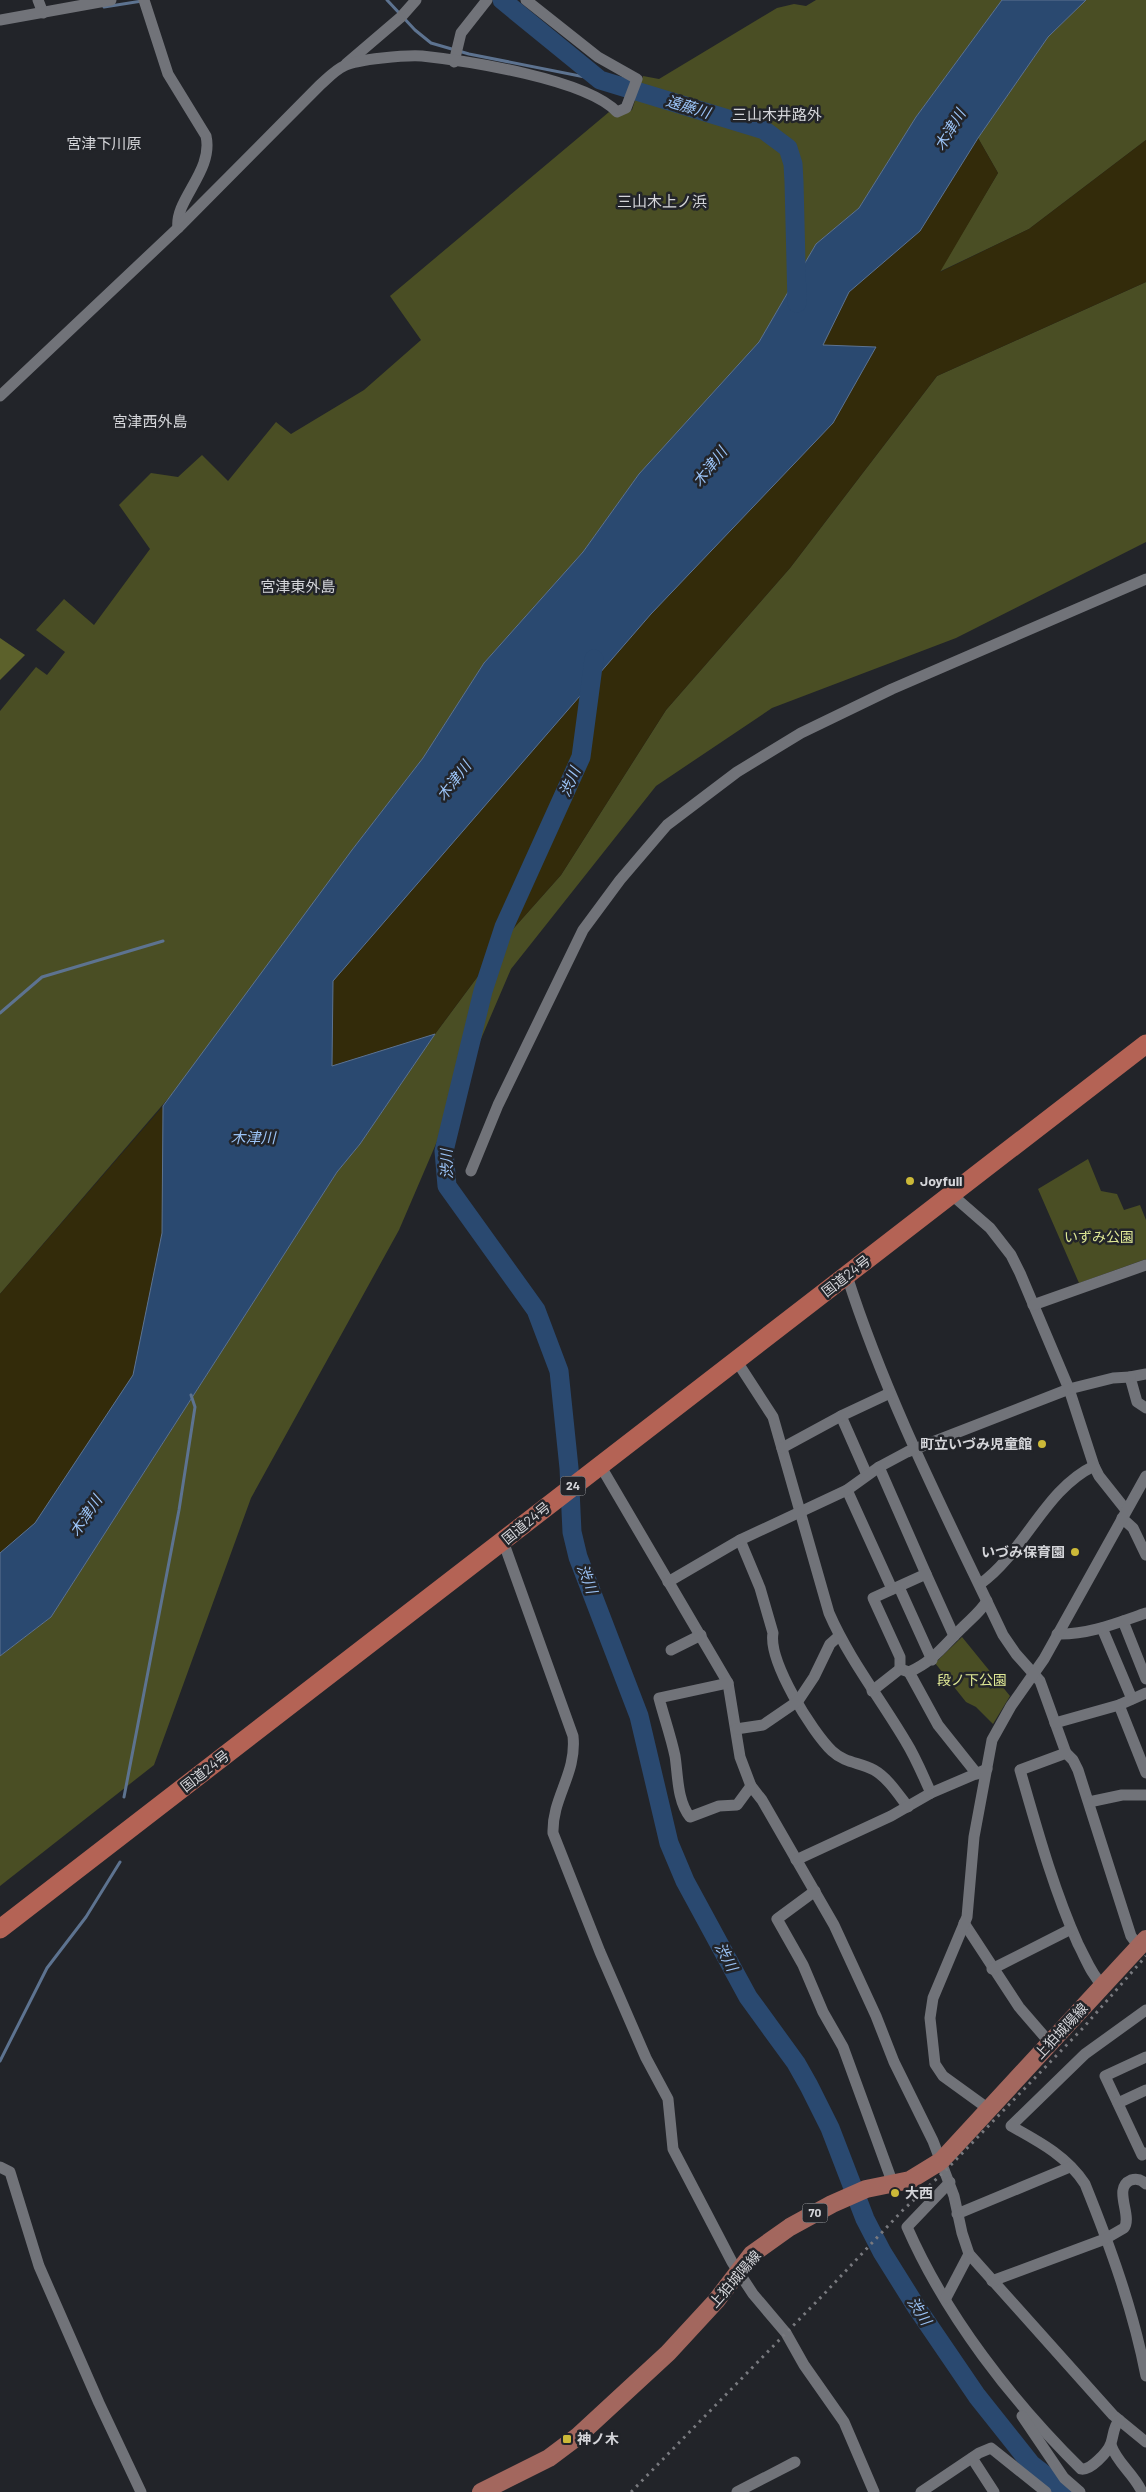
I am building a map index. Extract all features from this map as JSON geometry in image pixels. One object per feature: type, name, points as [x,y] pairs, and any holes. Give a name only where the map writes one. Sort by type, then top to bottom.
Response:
[{"type":"highway","name":"国道24号","points":[[0,1929],[504,1542],[736,1360],[1146,1044]]},
{"type":"main road","name":"上狛城陽線","points":[[481,2492],[549,2458],[577,2437],[668,2352],[716,2301],[752,2254],[790,2226],[866,2189],[910,2180],[941,2161],[1142,1943]]},
{"type":"street","points":[[38,0],[44,13]]},
{"type":"street","points":[[0,20],[111,0]]},
{"type":"street","points":[[144,0],[168,74],[206,136],[208,146],[198,179],[176,217],[178,228]]},
{"type":"street","points":[[0,396],[178,228],[320,85],[405,14],[416,0]]},
{"type":"street","points":[[454,62],[461,33],[487,0]]},
{"type":"street","points":[[344,66],[380,59],[421,56],[454,62],[488,65],[548,79],[586,92],[611,105],[617,112],[626,108],[637,79],[598,57],[526,0]]},
{"type":"street","points":[[471,1171],[498,1105],[583,930],[620,880],[667,825],[737,772],[802,733],[892,689],[1146,579]]},
{"type":"street","points":[[951,1194],[990,1228],[1011,1255],[1069,1389],[1094,1466],[1133,1528],[1146,1555]]},
{"type":"street","points":[[1034,1305],[1145,1269]]},
{"type":"street","points":[[847,1276],[867,1338],[914,1450],[1003,1635],[1040,1681],[1066,1753],[1076,1765],[1132,1936],[1142,1943]]},
{"type":"street","points":[[736,1360],[774,1417],[829,1613],[839,1636],[906,1742],[931,1793]]},
{"type":"street","points":[[668,1582],[740,1540],[847,1490],[878,1467],[914,1450],[1069,1389],[1113,1378],[1146,1374]]},
{"type":"street","points":[[1130,1377],[1137,1402],[1146,1408]]},
{"type":"street","points":[[782,1448],[841,1416],[890,1393]]},
{"type":"street","points":[[841,1416],[868,1475]]},
{"type":"street","points":[[600,1466],[728,1683],[740,1757],[751,1786],[762,1800],[838,1933],[876,2016],[894,2062],[950,2182],[969,2254],[1119,2420],[1146,2442]]},
{"type":"street","points":[[980,1584],[990,1577],[1023,1541],[1057,1495],[1085,1470],[1094,1466]]},
{"type":"street","points":[[878,1467],[954,1636]]},
{"type":"street","points":[[990,2110],[943,2076],[935,2064],[932,2054],[930,2018],[933,1998],[964,1924],[969,1904],[974,1837],[982,1772],[992,1740],[1011,1706],[1057,1634],[1146,1476]]},
{"type":"street","points":[[847,1490],[932,1660]]},
{"type":"street","points":[[740,1540],[760,1588],[773,1633],[772,1640],[779,1666],[801,1710],[833,1751],[851,1763],[873,1769],[891,1784],[908,1807]]},
{"type":"street","points":[[504,1542],[572,1736],[572,1764],[553,1818],[556,1841],[646,2058],[668,2099],[673,2149],[738,2272],[752,2294],[786,2333],[804,2366],[844,2422],[874,2492]]},
{"type":"street","points":[[926,1574],[873,1598],[905,1670],[938,1725],[982,1772]]},
{"type":"street","points":[[872,1691],[905,1670],[932,1660],[979,1613],[987,1602]]},
{"type":"street","points":[[1057,1634],[1071,1634],[1102,1628],[1146,1614]]},
{"type":"street","points":[[1123,1621],[1146,1679]]},
{"type":"street","points":[[1102,1628],[1132,1699]]},
{"type":"street","points":[[671,1650],[701,1635]]},
{"type":"street","points":[[736,1729],[763,1725],[798,1701],[814,1677],[830,1644],[839,1636]]},
{"type":"street","points":[[728,1683],[659,1698],[675,1757],[675,1772],[686,1811],[690,1817],[719,1806],[737,1805],[751,1786]]},
{"type":"street","points":[[1055,1723],[1119,1705],[1146,1694]]},
{"type":"street","points":[[1119,1705],[1146,1773]]},
{"type":"street","points":[[1066,1753],[1020,1770],[1047,1862],[1071,1928],[1094,1977],[1103,1986]]},
{"type":"street","points":[[796,1860],[908,1807],[931,1793],[982,1772]]},
{"type":"street","points":[[1089,1802],[1122,1794],[1146,1795]]},
{"type":"street","points":[[815,1891],[777,1919],[803,1965],[823,2012],[843,2046],[893,2184]]},
{"type":"street","points":[[964,1924],[992,1970],[1019,2007],[1050,2043]]},
{"type":"street","points":[[992,1970],[1071,1928]]},
{"type":"street","points":[[1146,2010],[1086,2054],[1010,2126],[1050,2148],[1084,2184],[1123,2284],[1137,2332],[1146,2376]]},
{"type":"street","points":[[1146,2057],[1105,2076],[1142,2155],[1146,2153]]},
{"type":"street","points":[[1118,2102],[1146,2090]]},
{"type":"street","points":[[0,2167],[10,2172],[26,2232],[39,2266],[98,2403],[141,2492]]},
{"type":"street","points":[[957,2214],[1070,2167]]},
{"type":"street","points":[[992,2281],[1105,2239],[1127,2224],[1123,2191],[1127,2183],[1136,2179],[1146,2184]]},
{"type":"street","points":[[950,2182],[907,2227],[927,2269],[964,2328],[1004,2383],[1029,2415],[1082,2469],[1090,2468],[1111,2445]]},
{"type":"street","points":[[946,2298],[969,2254]]},
{"type":"street","points":[[1004,2383],[1006,2394],[1064,2478],[1078,2492]]},
{"type":"street","points":[[1119,2420],[1114,2426],[1111,2445],[1114,2455],[1136,2479],[1142,2492]]},
{"type":"street","points":[[921,2492],[986,2448],[991,2448],[1046,2492]]},
{"type":"street","points":[[972,2458],[994,2492]]},
{"type":"street","points":[[737,2492],[795,2462]]},
{"type":"green space","points":[[816,0],[1002,0],[916,117],[859,208],[816,244],[759,342],[639,474],[583,552],[484,663],[423,758],[352,850],[184,1080],[0,1294],[0,711],[36,667],[47,675],[65,652],[36,630],[64,599],[94,625],[150,549],[119,505],[151,473],[178,477],[202,455],[228,481],[276,422],[291,434],[364,390],[421,340],[390,296],[609,112],[615,116],[632,110],[643,76],[659,79],[777,8],[794,4],[806,6]]},
{"type":"green space","points":[[1086,0],[1146,0],[1146,140],[1029,229],[939,272],[998,173],[978,138],[1048,37]]},
{"type":"green space","points":[[1146,282],[1146,542],[956,638],[772,708],[656,786],[511,969],[399,1230],[251,1498],[154,1765],[0,1886],[0,1656],[51,1617],[337,1172],[360,1144],[435,1034],[513,929],[561,875],[666,710],[790,568],[937,376]]},
{"type":"green space","points":[[0,638],[25,655],[0,680]]},
{"type":"green space","name":"いずみ公園","points":[[1088,1159],[1101,1191],[1117,1194],[1124,1210],[1140,1205],[1146,1220],[1146,1259],[1079,1283],[1038,1189]]},
{"type":"green space","name":"段ノ下公園","points":[[962,1637],[1010,1696],[993,1724],[976,1707],[966,1702],[935,1663]]},
{"type":"sand","points":[[978,138],[998,173],[940,272],[1029,229],[1146,140],[1146,282],[937,376],[790,568],[666,710],[561,875],[513,929],[435,1034],[331,1066],[333,981],[651,614],[833,423],[876,347],[822,345],[849,292],[920,231]]},
{"type":"sand","points":[[163,1106],[162,1233],[133,1375],[35,1523],[0,1553],[0,1294]]},
{"type":"water","name":"木津川","points":[[1002,0],[1086,0],[1048,37],[978,138],[920,231],[849,292],[823,345],[876,347],[833,423],[651,614],[333,981],[332,1066],[435,1034],[360,1144],[337,1172],[51,1617],[0,1656],[0,1553],[35,1523],[133,1375],[162,1233],[163,1106],[352,850],[423,758],[484,663],[583,552],[639,474],[759,342],[816,244],[859,208],[916,117]]},
{"type":"waterway","points":[[387,0],[415,30],[431,43],[469,54],[600,80]]},
{"type":"waterway","name":"遠藤川","points":[[502,0],[600,80],[764,130],[788,148],[793,164],[797,303]]},
{"type":"waterway","points":[[104,7],[142,1]]},
{"type":"waterway","name":"渋川","points":[[594,659],[581,757],[504,927],[483,991],[444,1151],[447,1186],[536,1310],[559,1371],[569,1468],[572,1532],[578,1557],[639,1716],[669,1843],[685,1881],[748,1997],[796,2063],[809,2086],[830,2128],[865,2219],[882,2252],[917,2308],[977,2396],[1031,2464],[1067,2492]]},
{"type":"waterway","points":[[0,1013],[42,977],[163,941]]},
{"type":"waterway","points":[[124,1797],[179,1510],[195,1407],[191,1395]]},
{"type":"waterway","points":[[0,2061],[47,1968],[86,1917],[120,1862]]},
{"type":"railway","points":[[631,2492],[902,2211],[946,2170],[1083,2028],[1146,1956]]},
{"type":"place","name":"Joyfull","points":[[910,1181]]},
{"type":"place","name":"町立いづみ児童館","points":[[1042,1444]]},
{"type":"place","name":"いづみ保育園","points":[[1075,1552]]},
{"type":"place","name":"大西","points":[[895,2193]]},
{"type":"place","name":"神ノ木","points":[[567,2439]]},
{"type":"district","name":"三山木井路外","points":[[777,115]]},
{"type":"district","name":"宮津下川原","points":[[104,144]]},
{"type":"district","name":"三山木上ノ浜","points":[[662,202]]},
{"type":"district","name":"宮津西外島","points":[[150,422]]},
{"type":"district","name":"宮津東外島","points":[[298,587]]}]
